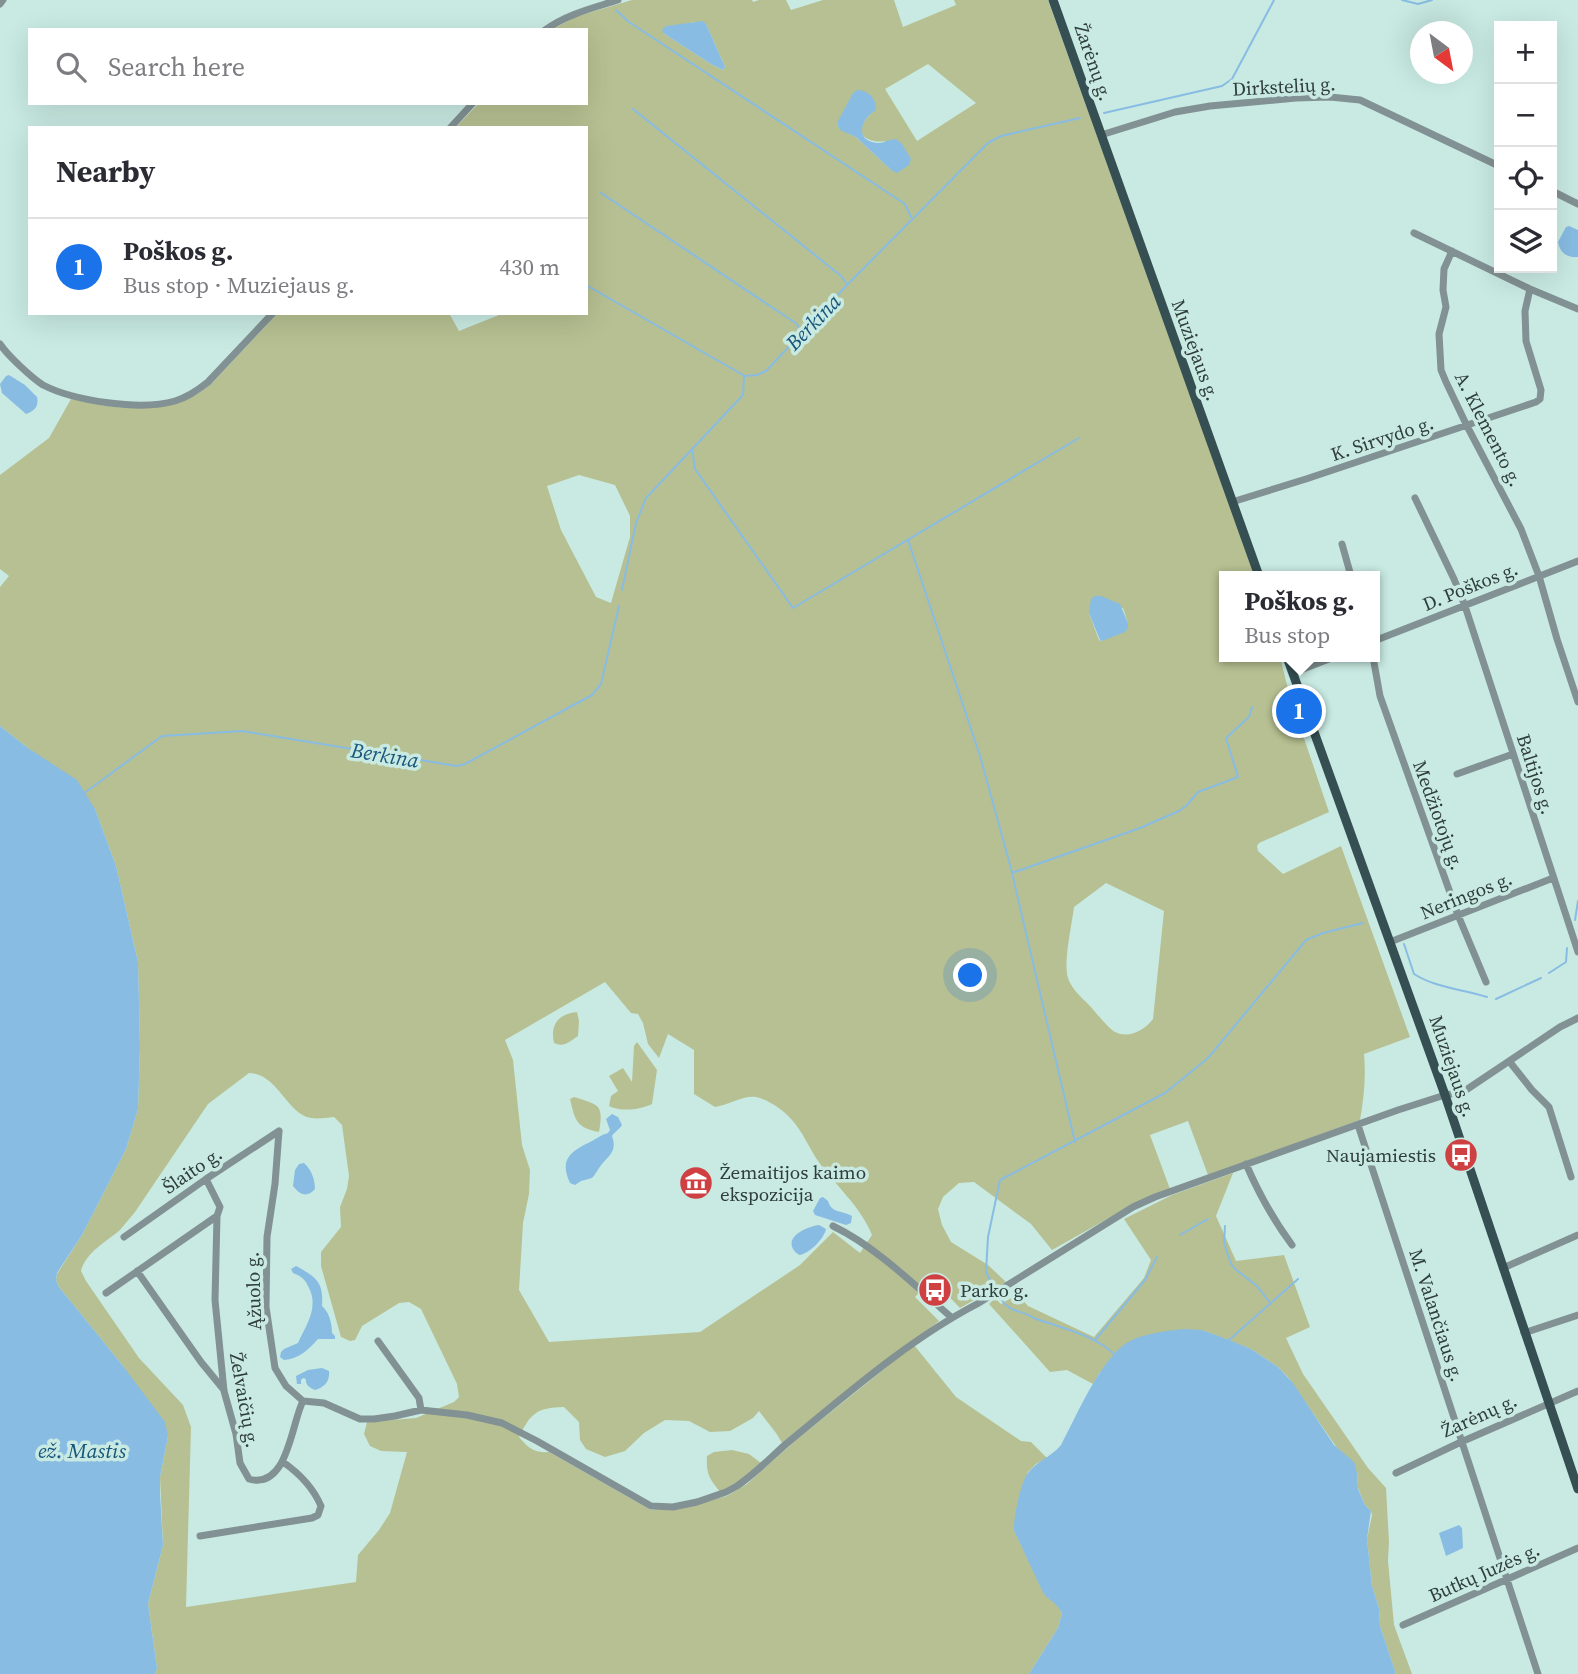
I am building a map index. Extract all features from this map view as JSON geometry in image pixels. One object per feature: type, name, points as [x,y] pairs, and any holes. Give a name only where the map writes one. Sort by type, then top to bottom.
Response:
[{"type":"main road","name":"Žarėnų g.","points":[[1053,0],[1101,135]]},
{"type":"main road","name":"Muziejaus g.","points":[[1101,135],[1257,571]]},
{"type":"main road","name":"Muziejaus g.","points":[[1289,662],[1445,1095],[1578,1489]]},
{"type":"street","points":[[548,28],[578,12],[618,0]]},
{"type":"street","name":"Dirkstelių g.","points":[[1101,135],[1175,113],[1210,106],[1330,97],[1360,100],[1494,164]]},
{"type":"street","points":[[452,126],[471,105]]},
{"type":"street","points":[[1557,194],[1578,204]]},
{"type":"street","points":[[1414,233],[1578,309]]},
{"type":"street","name":"A. Klemento g.","points":[[1451,251],[1444,269],[1443,290],[1446,307],[1439,334],[1441,370],[1521,529],[1539,576],[1578,702]]},
{"type":"street","name":"K. Sirvydo g.","points":[[1232,502],[1531,405],[1540,399],[1541,390],[1525,341],[1525,311],[1530,289]]},
{"type":"street","points":[[0,344],[41,384],[69,396],[123,404],[158,404],[173,402],[197,391],[271,315]]},
{"type":"street","name":"Baltijos g.","points":[[1415,498],[1465,606],[1578,952]]},
{"type":"street","points":[[1342,544],[1350,571]]},
{"type":"street","name":"D. Poškos g.","points":[[1380,639],[1578,561]]},
{"type":"street","points":[[1293,673],[1321,662]]},
{"type":"street","name":"Medžiotojų g.","points":[[1374,662],[1380,696],[1458,915],[1486,982]]},
{"type":"street","points":[[1457,774],[1513,754]]},
{"type":"street","name":"Neringos g.","points":[[1390,942],[1553,878]]},
{"type":"street","points":[[303,1401],[324,1403],[360,1419],[384,1418],[421,1410],[467,1415],[502,1423],[651,1506],[673,1507],[697,1502],[737,1486],[873,1375],[951,1317],[977,1304],[1133,1207],[1246,1164],[1445,1095],[1463,1092],[1560,1027],[1578,1018]]},
{"type":"street","points":[[1509,1061],[1549,1107],[1571,1177]]},
{"type":"street","name":"M. Valančiaus g.","points":[[1358,1125],[1538,1674]]},
{"type":"street","name":"Šlaito g.","points":[[124,1237],[279,1131]]},
{"type":"street","name":"Ąžuolo g.","points":[[279,1131],[267,1237],[266,1307],[275,1368],[286,1386],[303,1401]]},
{"type":"street","points":[[1246,1164],[1273,1220],[1292,1245]]},
{"type":"street","name":"Želvaičių g.","points":[[206,1179],[220,1207],[217,1216],[215,1300],[224,1391],[236,1434],[240,1462],[246,1476],[252,1481],[265,1478],[278,1470],[303,1401]]},
{"type":"street","points":[[106,1293],[217,1216]]},
{"type":"street","points":[[832,1226],[852,1235],[873,1250],[951,1317]]},
{"type":"street","points":[[1503,1268],[1578,1235]]},
{"type":"street","points":[[137,1271],[224,1391]]},
{"type":"street","points":[[1524,1334],[1578,1315]]},
{"type":"street","points":[[378,1340],[419,1398],[421,1410]]},
{"type":"street","name":"Žarėnų g.","points":[[1396,1473],[1578,1391]]},
{"type":"street","points":[[200,1536],[318,1515],[321,1506],[311,1488],[283,1462]]},
{"type":"street","name":"Butkų Juzės g.","points":[[1403,1625],[1578,1548]]},
{"type":"green space","points":[[632,0],[786,0],[791,10],[823,0],[894,0],[903,27],[956,5],[954,0],[1048,0],[1253,571],[1219,571],[1219,662],[1281,662],[1290,697],[1329,812],[1259,843],[1258,851],[1283,874],[1341,846],[1410,1037],[1364,1054],[1360,1120],[1208,1175],[1188,1121],[1150,1135],[1170,1189],[1132,1205],[1052,1250],[1031,1224],[974,1182],[959,1183],[943,1197],[938,1209],[942,1225],[951,1242],[988,1265],[1006,1282],[960,1308],[932,1279],[915,1297],[939,1321],[782,1443],[759,1411],[753,1418],[730,1431],[710,1432],[689,1421],[665,1420],[644,1433],[625,1451],[605,1457],[586,1449],[580,1440],[579,1422],[564,1407],[536,1413],[527,1422],[519,1437],[532,1449],[549,1452],[651,1510],[676,1509],[727,1496],[747,1484],[795,1441],[914,1345],[956,1397],[1021,1441],[1031,1442],[1047,1458],[1028,1472],[1019,1498],[1014,1530],[1044,1593],[1056,1603],[1062,1613],[1058,1628],[1029,1674],[155,1674],[157,1668],[148,1604],[163,1545],[160,1477],[168,1436],[123,1366],[56,1280],[126,1149],[138,1109],[138,962],[116,866],[95,809],[0,726],[0,587],[9,576],[0,569],[0,475],[49,438],[71,399],[125,408],[188,399],[214,381],[276,315],[450,315],[459,331],[499,315],[588,315],[588,126],[457,126],[477,105],[588,105],[588,28],[555,28],[575,17]],"holes":[[[695,22],[706,24],[725,67],[723,70],[663,33],[679,25]],[[928,64],[976,103],[917,141],[885,89]],[[871,113],[861,132],[870,140],[885,141],[891,170],[856,137],[838,126]],[[579,475],[615,485],[630,516],[630,537],[611,603],[596,597],[561,530],[547,486]],[[1123,608],[1128,628],[1099,640],[1089,613]],[[1106,883],[1164,911],[1153,1019],[1141,1030],[1131,1034],[1115,1032],[1071,985],[1067,963],[1074,907]],[[605,982],[631,1013],[638,1014],[648,1044],[659,1058],[668,1034],[694,1050],[694,1094],[715,1107],[746,1097],[756,1097],[771,1103],[788,1116],[818,1161],[861,1215],[872,1235],[860,1253],[833,1232],[800,1265],[700,1332],[549,1342],[519,1290],[523,1223],[529,1194],[530,1170],[522,1145],[513,1060],[505,1040]],[[249,1073],[267,1079],[303,1115],[314,1118],[334,1117],[342,1125],[349,1176],[340,1207],[341,1227],[321,1252],[321,1266],[341,1337],[355,1340],[362,1326],[399,1303],[409,1302],[421,1309],[457,1384],[459,1397],[454,1402],[416,1418],[367,1422],[364,1434],[370,1446],[381,1451],[407,1452],[390,1513],[358,1555],[356,1582],[186,1607],[191,1427],[183,1405],[139,1358],[81,1271],[87,1258],[120,1230],[135,1212],[208,1104]]]},
{"type":"green space","points":[[577,1012],[578,1036],[564,1044],[554,1043],[553,1031],[557,1021],[565,1015]]},
{"type":"green space","points":[[637,1042],[657,1070],[652,1104],[630,1110],[609,1106],[611,1096],[618,1091],[609,1076],[623,1068],[632,1082],[634,1046]]},
{"type":"green space","points":[[574,1097],[598,1107],[601,1116],[599,1132],[581,1126],[578,1122],[570,1099]]},
{"type":"green space","points":[[1233,1173],[1216,1216],[1236,1261],[1284,1255],[1310,1327],[1286,1338],[1303,1374],[1368,1468],[1386,1488],[1388,1561],[1394,1625],[1412,1674],[1396,1674],[1380,1626],[1367,1539],[1372,1515],[1358,1488],[1357,1473],[1278,1367],[1251,1349],[1202,1330],[1100,1372],[1093,1384],[1067,1370],[1050,1372],[989,1304],[995,1298],[1001,1304],[1019,1296],[1028,1306],[1094,1337],[1144,1278],[1151,1260],[1124,1219],[1172,1195]]},
{"type":"green space","points":[[732,1450],[749,1454],[761,1463],[744,1478],[720,1492],[709,1476],[707,1456],[714,1452]]},
{"type":"water","points":[[703,21],[725,67],[723,70],[662,30],[666,26]]},
{"type":"water","points":[[857,90],[868,93],[876,106],[876,110],[863,124],[865,138],[878,143],[896,139],[911,159],[909,165],[897,173],[856,137],[840,130],[838,126],[838,121]]},
{"type":"water","points":[[1569,226],[1578,230],[1578,257],[1565,254],[1559,246],[1558,242]]},
{"type":"water","points":[[9,375],[37,397],[37,406],[32,411],[26,414],[2,393],[0,384]]},
{"type":"water","points":[[1095,596],[1120,604],[1128,623],[1125,632],[1100,640],[1089,613],[1091,599]]},
{"type":"water","name":"ež. Mastis","points":[[0,726],[77,780],[95,809],[116,866],[138,962],[138,1109],[126,1149],[82,1235],[57,1273],[56,1280],[165,1422],[168,1436],[160,1477],[163,1545],[148,1604],[157,1668],[155,1674],[0,1674]]},
{"type":"water","points":[[612,1114],[618,1117],[622,1125],[612,1136],[614,1146],[611,1154],[592,1178],[575,1185],[570,1183],[566,1169],[568,1158],[581,1147],[608,1133],[610,1130],[606,1119]]},
{"type":"water","points":[[304,1163],[311,1171],[315,1185],[312,1192],[306,1194],[293,1186],[295,1170],[299,1164]]},
{"type":"water","points":[[823,1197],[835,1210],[852,1216],[851,1223],[846,1225],[815,1215],[813,1211]]},
{"type":"water","points":[[819,1225],[826,1229],[822,1237],[811,1249],[799,1255],[792,1244],[793,1239],[801,1231]]},
{"type":"water","points":[[296,1266],[314,1277],[320,1286],[322,1306],[330,1318],[335,1339],[318,1339],[303,1353],[284,1360],[280,1357],[281,1352],[298,1343],[308,1323],[313,1302],[307,1285],[291,1269]]},
{"type":"water","points":[[1184,1329],[1202,1330],[1229,1340],[1251,1349],[1278,1367],[1293,1383],[1334,1445],[1354,1462],[1358,1489],[1365,1505],[1371,1511],[1367,1539],[1372,1586],[1379,1608],[1380,1626],[1396,1674],[1029,1674],[1058,1628],[1062,1613],[1044,1594],[1014,1530],[1018,1500],[1025,1477],[1061,1445],[1100,1373],[1120,1348],[1143,1336]]},
{"type":"water","points":[[322,1368],[329,1371],[329,1375],[328,1381],[322,1387],[315,1390],[307,1385],[306,1379],[303,1378],[301,1384],[297,1384],[296,1376],[308,1370]]},
{"type":"water","points":[[1459,1525],[1462,1528],[1463,1548],[1446,1556],[1439,1533]]},
{"type":"waterway","name":"Berkina","points":[[1104,113],[1222,86],[1232,79],[1274,0]]},
{"type":"waterway","name":"Berkina","points":[[1402,0],[1418,4],[1432,0]]},
{"type":"waterway","points":[[616,10],[629,22],[905,204],[911,217]]},
{"type":"waterway","points":[[633,109],[841,276],[846,283]]},
{"type":"waterway","name":"Berkina","points":[[622,590],[636,523],[646,498],[743,395],[744,376],[766,371],[988,143],[1001,136],[1080,118]]},
{"type":"waterway","points":[[601,193],[797,324],[800,332]]},
{"type":"waterway","points":[[588,286],[743,375]]},
{"type":"waterway","points":[[692,449],[695,469],[793,608],[1079,438]]},
{"type":"waterway","points":[[908,540],[980,756],[1012,872]]},
{"type":"waterway","name":"Berkina","points":[[83,794],[162,736],[242,731],[457,766],[465,764],[592,695],[601,684],[619,606]]},
{"type":"waterway","points":[[1075,1142],[1012,873],[1140,828],[1179,811],[1198,792],[1238,777],[1226,738],[1249,717],[1252,707]]},
{"type":"waterway","points":[[1575,920],[1578,901]]},
{"type":"waterway","points":[[993,1286],[986,1272],[988,1237],[1000,1180],[1165,1093],[1208,1058],[1306,940],[1363,923]]},
{"type":"waterway","points":[[1404,944],[1414,974],[1440,985],[1487,997]]},
{"type":"waterway","points":[[1549,973],[1566,962],[1567,948]]},
{"type":"waterway","points":[[1496,999],[1541,978]]},
{"type":"waterway","points":[[1180,1235],[1208,1219]]},
{"type":"waterway","points":[[1225,1226],[1224,1243],[1231,1264],[1257,1286],[1271,1304]]},
{"type":"waterway","points":[[1095,1340],[1145,1280],[1157,1257]]},
{"type":"waterway","points":[[1229,1340],[1298,1279]]},
{"type":"waterway","points":[[1001,1299],[1012,1309],[1086,1336],[1114,1354]]},
{"type":"place","name":"Poškos g.","points":[[1299,711]]},
{"type":"place","name":"Naujamiestis","points":[[1461,1155]]},
{"type":"place","name":"Žemaitijos kaimo ekspozicija","points":[[696,1183]]},
{"type":"place","name":"Parko g.","points":[[935,1290]]}]
